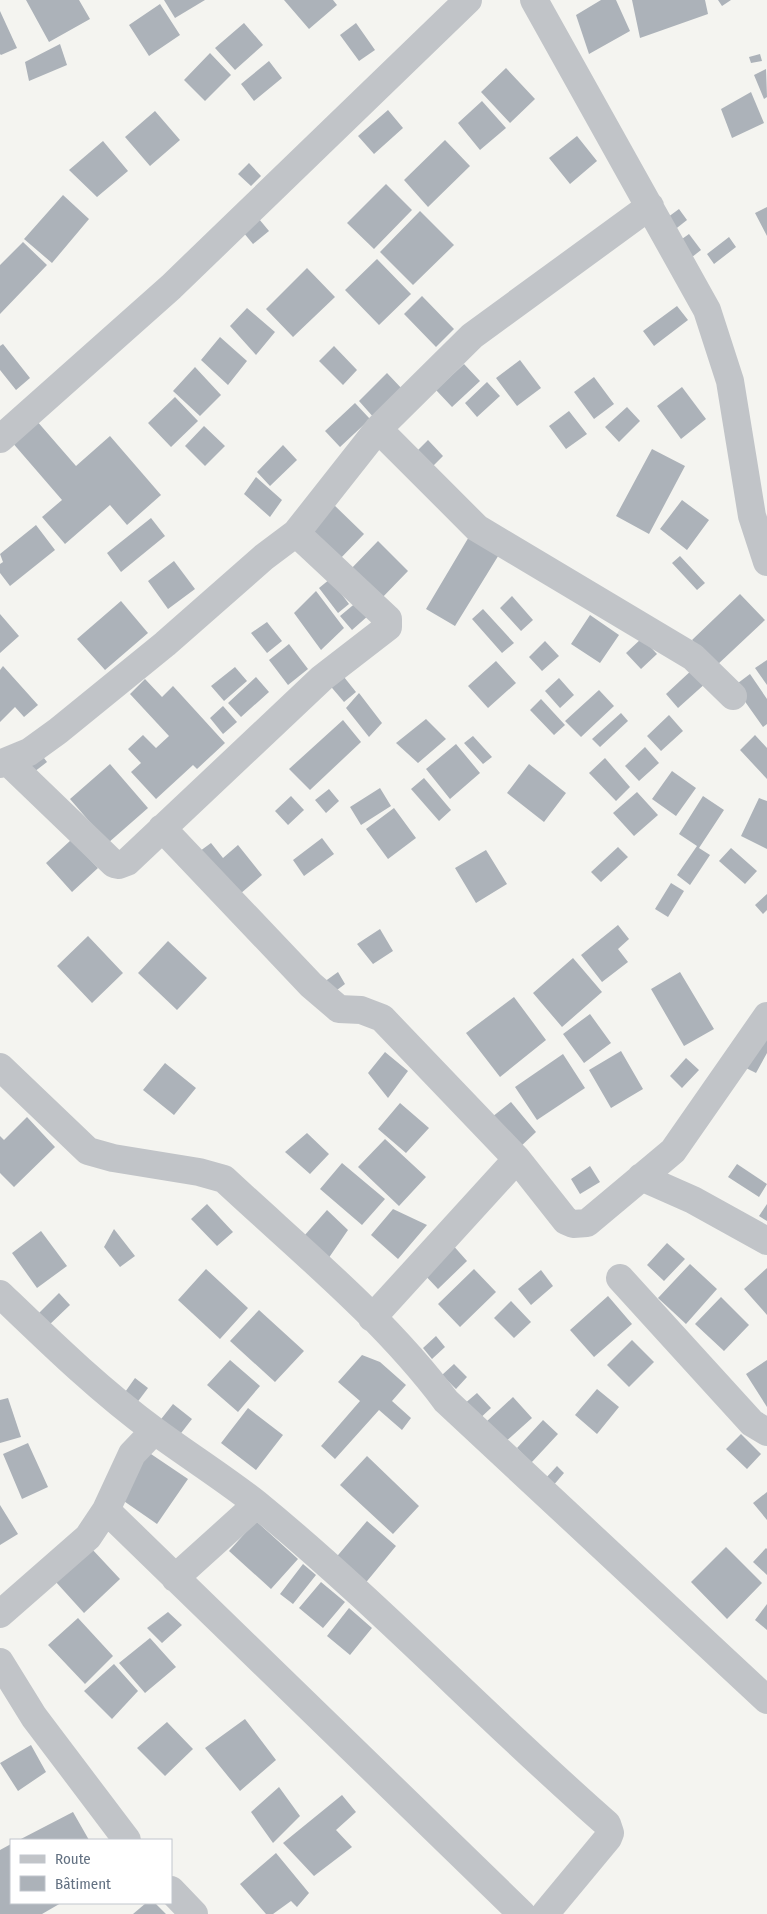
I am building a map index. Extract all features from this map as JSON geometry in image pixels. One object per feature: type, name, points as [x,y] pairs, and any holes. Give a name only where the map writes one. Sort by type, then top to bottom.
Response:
[{"type":"street","points":[[0,439],[171,287],[468,0]]},
{"type":"street","points":[[534,0],[707,310],[730,381],[752,516],[767,562]]},
{"type":"street","points":[[296,533],[388,619],[388,627],[322,678],[127,862],[119,866],[114,864],[4,763],[29,752],[58,731],[165,644],[264,556],[296,533],[378,429],[472,336],[650,206]]},
{"type":"street","points":[[378,429],[477,528],[693,657],[733,696]]},
{"type":"street","points":[[162,828],[311,985],[339,1009],[362,1010],[382,1018],[517,1159],[566,1221],[573,1224],[587,1223],[673,1151],[767,1016]]},
{"type":"street","points":[[0,1067],[88,1151],[113,1158],[199,1172],[224,1179],[372,1318],[421,1367],[446,1401],[767,1700]]},
{"type":"street","points":[[372,1318],[517,1159]]},
{"type":"street","points":[[641,1177],[693,1200],[767,1241]]},
{"type":"street","points":[[620,1278],[752,1422],[767,1432]]},
{"type":"street","points":[[0,1294],[73,1364],[154,1431],[256,1504],[375,1608],[544,1769],[607,1824],[610,1833],[608,1838],[545,1914]]},
{"type":"street","points":[[0,1614],[88,1538],[106,1510],[132,1454],[154,1431]]},
{"type":"street","points":[[175,1578],[256,1504]]},
{"type":"street","points":[[106,1510],[522,1914]]},
{"type":"street","points":[[0,1662],[34,1717],[126,1839]]},
{"type":"street","points":[[172,1891],[194,1914]]},
{"type":"building","points":[[26,0],[79,0],[90,19],[49,42]]},
{"type":"building","points":[[164,0],[205,0],[175,18]]},
{"type":"building","points":[[284,0],[333,0],[337,5],[309,29]]},
{"type":"building","points":[[601,0],[616,0],[630,31],[589,54],[576,15]]},
{"type":"building","points":[[632,0],[705,0],[708,14],[640,38]]},
{"type":"building","points":[[718,0],[731,0],[722,6]]},
{"type":"building","points":[[160,4],[180,35],[149,56],[129,25]]},
{"type":"building","points":[[0,11],[17,48],[1,55],[0,54]]},
{"type":"building","points":[[244,23],[263,45],[235,70],[215,48]]},
{"type":"building","points":[[356,23],[375,50],[359,61],[340,35]]},
{"type":"building","points":[[60,44],[67,65],[29,81],[25,62]]},
{"type":"building","points":[[210,53],[231,75],[205,101],[184,80]]},
{"type":"building","points":[[760,54],[762,61],[751,63],[749,57]]},
{"type":"building","points":[[269,61],[282,78],[254,101],[241,84]]},
{"type":"building","points":[[506,68],[535,99],[510,123],[481,92]]},
{"type":"building","points":[[766,69],[767,97],[764,99],[754,75]]},
{"type":"building","points":[[751,92],[764,123],[732,138],[721,109]]},
{"type":"building","points":[[482,101],[506,128],[480,150],[458,123]]},
{"type":"building","points":[[388,110],[403,128],[374,154],[358,136]]},
{"type":"building","points":[[155,111],[180,140],[150,166],[125,137]]},
{"type":"building","points":[[577,136],[597,161],[570,184],[549,158]]},
{"type":"building","points":[[445,140],[470,166],[428,207],[404,180]]},
{"type":"building","points":[[103,141],[128,171],[97,197],[69,170]]},
{"type":"building","points":[[249,163],[261,176],[251,186],[238,174]]},
{"type":"building","points":[[386,184],[412,210],[374,249],[347,223]]},
{"type":"building","points":[[63,195],[89,219],[52,263],[24,239]]},
{"type":"building","points":[[767,207],[767,236],[755,213]]},
{"type":"building","points":[[679,209],[687,220],[673,231],[664,220]]},
{"type":"building","points":[[420,211],[454,245],[413,285],[380,252]]},
{"type":"building","points":[[259,219],[269,231],[253,244],[243,232]]},
{"type":"building","points":[[689,234],[701,250],[687,261],[675,244]]},
{"type":"building","points":[[729,237],[736,247],[714,264],[707,254]]},
{"type":"building","points":[[23,242],[47,265],[0,314],[0,265]]},
{"type":"building","points":[[377,259],[411,294],[379,325],[345,290]]},
{"type":"building","points":[[307,268],[335,297],[293,337],[266,309]]},
{"type":"building","points":[[422,296],[454,329],[436,347],[404,314]]},
{"type":"building","points":[[677,306],[688,320],[654,346],[643,331]]},
{"type":"building","points":[[247,308],[275,332],[256,355],[230,326]]},
{"type":"building","points":[[220,337],[247,361],[228,385],[201,360]]},
{"type":"building","points":[[3,344],[30,378],[16,390],[0,370],[0,346]]},
{"type":"building","points":[[334,346],[357,370],[343,385],[319,361]]},
{"type":"building","points":[[520,360],[541,388],[517,406],[496,378]]},
{"type":"building","points":[[464,364],[480,381],[452,407],[436,390]]},
{"type":"building","points":[[195,367],[221,395],[200,416],[173,391]]},
{"type":"building","points":[[387,373],[404,391],[375,419],[359,401]]},
{"type":"building","points":[[594,377],[614,404],[594,419],[574,392]]},
{"type":"building","points":[[487,382],[500,396],[477,417],[465,403]]},
{"type":"building","points":[[682,387],[706,419],[681,439],[657,406]]},
{"type":"building","points":[[175,397],[198,421],[171,447],[148,423]]},
{"type":"building","points":[[355,403],[370,419],[340,447],[325,431]]},
{"type":"building","points":[[627,407],[640,421],[619,442],[605,427]]},
{"type":"building","points":[[569,411],[587,434],[566,449],[549,426]]},
{"type":"building","points":[[36,420],[76,466],[110,436],[161,495],[127,525],[110,505],[65,544],[42,517],[62,500],[11,441]]},
{"type":"building","points":[[204,426],[225,446],[205,466],[185,446]]},
{"type":"building","points":[[428,440],[443,456],[430,469],[415,453]]},
{"type":"building","points":[[283,445],[297,460],[270,486],[257,472]]},
{"type":"building","points":[[652,449],[685,466],[649,534],[616,516]]},
{"type":"building","points":[[256,477],[282,500],[270,517],[244,494]]},
{"type":"building","points":[[682,500],[709,520],[687,550],[660,529]]},
{"type":"building","points":[[331,502],[364,534],[337,562],[304,531]]},
{"type":"building","points":[[151,518],[165,536],[121,572],[107,553]]},
{"type":"building","points":[[36,525],[55,550],[10,586],[0,573],[0,564],[3,562],[0,554]]},
{"type":"building","points":[[470,535],[500,553],[455,626],[426,609]]},
{"type":"building","points":[[378,541],[408,571],[379,601],[348,572]]},
{"type":"building","points":[[680,556],[705,583],[697,590],[672,563]]},
{"type":"building","points":[[174,561],[195,589],[168,609],[148,581]]},
{"type":"building","points":[[330,579],[349,604],[338,613],[319,588]]},
{"type":"building","points":[[316,591],[344,628],[321,650],[294,613]]},
{"type":"building","points":[[740,594],[765,620],[716,666],[692,640]]},
{"type":"building","points":[[512,596],[533,620],[521,631],[500,608]]},
{"type":"building","points":[[121,601],[148,633],[105,670],[77,639]]},
{"type":"building","points":[[358,601],[369,615],[352,630],[340,616]]},
{"type":"building","points":[[483,609],[514,643],[502,653],[472,619]]},
{"type":"building","points":[[0,614],[19,636],[0,653]]},
{"type":"building","points":[[590,615],[619,635],[600,663],[571,644]]},
{"type":"building","points":[[267,622],[282,641],[267,653],[251,633]]},
{"type":"building","points":[[642,638],[657,654],[641,669],[626,653]]},
{"type":"building","points":[[545,641],[559,656],[542,671],[529,657]]},
{"type":"building","points":[[289,644],[308,669],[288,685],[269,660]]},
{"type":"building","points":[[767,660],[767,685],[755,668]]},
{"type":"building","points":[[496,661],[516,683],[488,708],[468,686]]},
{"type":"building","points":[[3,666],[38,705],[24,717],[15,707],[0,722],[0,670]]},
{"type":"building","points":[[235,667],[247,681],[224,701],[211,686]]},
{"type":"building","points":[[694,668],[707,682],[678,708],[666,694]]},
{"type":"building","points":[[340,672],[356,692],[344,702],[327,682]]},
{"type":"building","points":[[750,674],[767,699],[767,724],[763,727],[734,686]]},
{"type":"building","points":[[256,677],[269,692],[241,717],[228,703]]},
{"type":"building","points":[[559,678],[574,695],[560,708],[545,691]]},
{"type":"building","points":[[145,679],[162,697],[173,686],[225,743],[197,769],[193,765],[156,799],[131,772],[141,763],[128,749],[143,735],[156,748],[169,736],[130,694]]},
{"type":"building","points":[[599,690],[614,706],[581,737],[565,721]]},
{"type":"building","points":[[359,693],[382,723],[369,737],[346,708]]},
{"type":"building","points":[[541,699],[565,725],[554,735],[530,710]]},
{"type":"building","points":[[223,706],[237,722],[223,734],[210,718]]},
{"type":"building","points":[[621,713],[628,721],[600,747],[592,739]]},
{"type":"building","points":[[669,715],[683,731],[661,751],[647,736]]},
{"type":"building","points":[[426,719],[446,739],[418,763],[396,743]]},
{"type":"building","points":[[343,720],[361,742],[310,790],[289,769]]},
{"type":"building","points":[[755,735],[767,748],[767,779],[740,750]]},
{"type":"building","points":[[473,736],[492,757],[483,764],[464,743]]},
{"type":"building","points":[[456,744],[480,773],[450,799],[426,769]]},
{"type":"building","points":[[645,747],[659,763],[639,781],[625,766]]},
{"type":"building","points":[[38,750],[47,762],[34,772],[25,760]]},
{"type":"building","points":[[605,758],[630,787],[616,801],[589,773]]},
{"type":"building","points":[[110,764],[148,808],[108,843],[70,799]]},
{"type":"building","points":[[529,764],[566,793],[544,822],[507,793]]},
{"type":"building","points":[[672,771],[696,788],[676,816],[652,799]]},
{"type":"building","points":[[424,778],[451,810],[439,821],[411,789]]},
{"type":"building","points":[[380,788],[391,806],[361,825],[350,807]]},
{"type":"building","points":[[329,789],[339,801],[326,813],[315,800]]},
{"type":"building","points":[[637,792],[658,815],[634,836],[613,813]]},
{"type":"building","points":[[291,796],[304,810],[288,825],[275,811]]},
{"type":"building","points":[[703,796],[724,810],[699,848],[710,855],[690,885],[677,875],[697,846],[679,834]]},
{"type":"building","points":[[759,798],[767,801],[767,849],[741,836]]},
{"type":"building","points":[[394,808],[416,838],[388,859],[366,829]]},
{"type":"building","points":[[322,838],[334,854],[304,876],[293,860]]},
{"type":"building","points":[[71,840],[98,868],[72,892],[46,863]]},
{"type":"building","points":[[211,843],[223,858],[238,845],[262,875],[233,900],[196,854]]},
{"type":"building","points":[[618,847],[628,857],[601,882],[591,872]]},
{"type":"building","points":[[731,848],[757,871],[745,884],[719,861]]},
{"type":"building","points":[[486,850],[507,884],[476,903],[455,868]]},
{"type":"building","points":[[671,883],[684,891],[668,917],[655,909]]},
{"type":"building","points":[[767,894],[767,910],[763,914],[755,905]]},
{"type":"building","points":[[618,925],[629,939],[618,949],[628,962],[602,982],[581,955]]},
{"type":"building","points":[[380,929],[393,951],[373,964],[357,944]]},
{"type":"building","points":[[88,936],[123,973],[92,1003],[57,966]]},
{"type":"building","points":[[168,941],[207,978],[177,1010],[138,973]]},
{"type":"building","points":[[573,958],[602,992],[562,1027],[533,993]]},
{"type":"building","points":[[338,972],[345,984],[333,993],[324,982]]},
{"type":"building","points":[[680,972],[714,1029],[684,1046],[651,989]]},
{"type":"building","points":[[514,997],[546,1040],[500,1077],[466,1033]]},
{"type":"building","points":[[590,1014],[611,1043],[584,1063],[563,1034]]},
{"type":"building","points":[[767,1031],[767,1053],[756,1073],[744,1067]]},
{"type":"building","points":[[621,1051],[643,1089],[611,1108],[589,1070]]},
{"type":"building","points":[[385,1052],[408,1071],[388,1098],[368,1073]]},
{"type":"building","points":[[563,1054],[585,1088],[537,1120],[515,1087]]},
{"type":"building","points":[[686,1058],[699,1070],[682,1088],[670,1076]]},
{"type":"building","points":[[165,1063],[196,1088],[174,1115],[143,1090]]},
{"type":"building","points":[[511,1102],[536,1132],[519,1148],[492,1117]]},
{"type":"building","points":[[400,1103],[429,1128],[406,1153],[378,1129]]},
{"type":"building","points":[[27,1117],[55,1147],[14,1187],[0,1173],[0,1136],[4,1140]]},
{"type":"building","points":[[307,1133],[329,1154],[310,1174],[285,1152]]},
{"type":"building","points":[[385,1139],[426,1177],[399,1206],[358,1167]]},
{"type":"building","points":[[342,1163],[385,1199],[362,1225],[320,1189]]},
{"type":"building","points":[[737,1164],[767,1184],[759,1197],[728,1177]]},
{"type":"building","points":[[590,1166],[600,1182],[580,1194],[571,1179]]},
{"type":"building","points":[[207,1204],[233,1232],[217,1246],[191,1219]]},
{"type":"building","points":[[767,1204],[767,1221],[759,1216]]},
{"type":"building","points":[[393,1209],[427,1225],[398,1259],[371,1235]]},
{"type":"building","points":[[327,1210],[348,1230],[328,1259],[304,1236]]},
{"type":"building","points":[[114,1229],[135,1256],[120,1267],[104,1247]]},
{"type":"building","points":[[41,1231],[67,1266],[37,1288],[12,1253]]},
{"type":"building","points":[[451,1243],[467,1261],[438,1289],[421,1271]]},
{"type":"building","points":[[667,1243],[685,1259],[664,1281],[647,1265]]},
{"type":"building","points":[[690,1264],[717,1289],[686,1324],[658,1298]]},
{"type":"building","points":[[767,1268],[767,1315],[744,1289]]},
{"type":"building","points":[[206,1269],[248,1308],[220,1339],[178,1300]]},
{"type":"building","points":[[474,1269],[496,1292],[460,1327],[438,1304]]},
{"type":"building","points":[[541,1270],[553,1286],[531,1305],[518,1289]]},
{"type":"building","points":[[59,1293],[70,1305],[47,1327],[36,1316]]},
{"type":"building","points":[[608,1296],[632,1324],[594,1357],[570,1330]]},
{"type":"building","points":[[721,1297],[749,1325],[724,1351],[695,1324]]},
{"type":"building","points":[[511,1301],[531,1322],[514,1338],[494,1318]]},
{"type":"building","points":[[259,1310],[304,1351],[275,1382],[230,1341]]},
{"type":"building","points":[[436,1336],[445,1347],[432,1359],[423,1348]]},
{"type":"building","points":[[632,1340],[654,1362],[629,1387],[607,1365]]},
{"type":"building","points":[[362,1355],[380,1362],[406,1385],[392,1401],[411,1418],[402,1430],[379,1410],[335,1459],[321,1446],[360,1401],[338,1382]]},
{"type":"building","points":[[230,1360],[260,1386],[238,1412],[207,1385]]},
{"type":"building","points":[[767,1360],[767,1407],[746,1374]]},
{"type":"building","points":[[454,1364],[467,1377],[456,1389],[442,1375]]},
{"type":"building","points":[[135,1378],[148,1388],[136,1404],[123,1395]]},
{"type":"building","points":[[597,1389],[619,1407],[597,1434],[575,1415]]},
{"type":"building","points":[[477,1393],[491,1408],[477,1421],[463,1405]]},
{"type":"building","points":[[513,1397],[532,1418],[504,1443],[486,1422]]},
{"type":"building","points":[[8,1398],[21,1437],[0,1443],[0,1400]]},
{"type":"building","points":[[173,1404],[192,1419],[178,1437],[158,1423]]},
{"type":"building","points":[[248,1408],[283,1435],[256,1470],[221,1443]]},
{"type":"building","points":[[543,1420],[558,1434],[531,1463],[517,1448]]},
{"type":"building","points":[[741,1434],[761,1454],[747,1469],[726,1449]]},
{"type":"building","points":[[28,1443],[48,1487],[22,1499],[3,1454]]},
{"type":"building","points":[[148,1452],[188,1479],[157,1524],[118,1497]]},
{"type":"building","points":[[367,1456],[419,1506],[393,1534],[340,1485]]},
{"type":"building","points":[[557,1466],[564,1473],[552,1487],[544,1480]]},
{"type":"building","points":[[767,1492],[767,1520],[753,1503]]},
{"type":"building","points":[[0,1505],[18,1534],[0,1545]]},
{"type":"building","points":[[256,1521],[298,1559],[271,1589],[229,1551]]},
{"type":"building","points":[[367,1521],[396,1546],[363,1586],[333,1561]]},
{"type":"building","points":[[726,1547],[762,1583],[727,1619],[691,1582]]},
{"type":"building","points":[[91,1548],[120,1579],[84,1613],[55,1581]]},
{"type":"building","points":[[767,1549],[767,1575],[753,1562]]},
{"type":"building","points":[[303,1564],[316,1575],[293,1604],[280,1594]]},
{"type":"building","points":[[321,1582],[345,1602],[323,1628],[299,1608]]},
{"type":"building","points":[[767,1604],[767,1630],[755,1620]]},
{"type":"building","points":[[349,1608],[372,1628],[350,1655],[327,1636]]},
{"type":"building","points":[[168,1612],[182,1625],[162,1643],[147,1628]]},
{"type":"building","points":[[78,1618],[113,1656],[85,1684],[48,1645]]},
{"type":"building","points":[[150,1638],[176,1667],[145,1693],[119,1663]]},
{"type":"building","points":[[114,1664],[138,1691],[112,1719],[84,1691]]},
{"type":"building","points":[[245,1719],[276,1760],[240,1791],[205,1748]]},
{"type":"building","points":[[167,1722],[193,1749],[165,1776],[137,1748]]},
{"type":"building","points":[[31,1745],[46,1772],[18,1791],[0,1763]]},
{"type":"building","points":[[279,1787],[300,1816],[273,1843],[251,1812]]},
{"type":"building","points":[[342,1795],[356,1812],[336,1830],[352,1847],[314,1876],[283,1843]]},
{"type":"building","points":[[73,1812],[88,1839],[21,1839]]},
{"type":"building","points":[[10,1845],[10,1904],[59,1904],[42,1914],[0,1914],[0,1850]]},
{"type":"building","points":[[276,1853],[309,1893],[297,1907],[291,1901],[273,1914],[266,1914],[240,1884]]},
{"type":"building","points":[[145,1904],[156,1904],[166,1914],[133,1914]]}]
